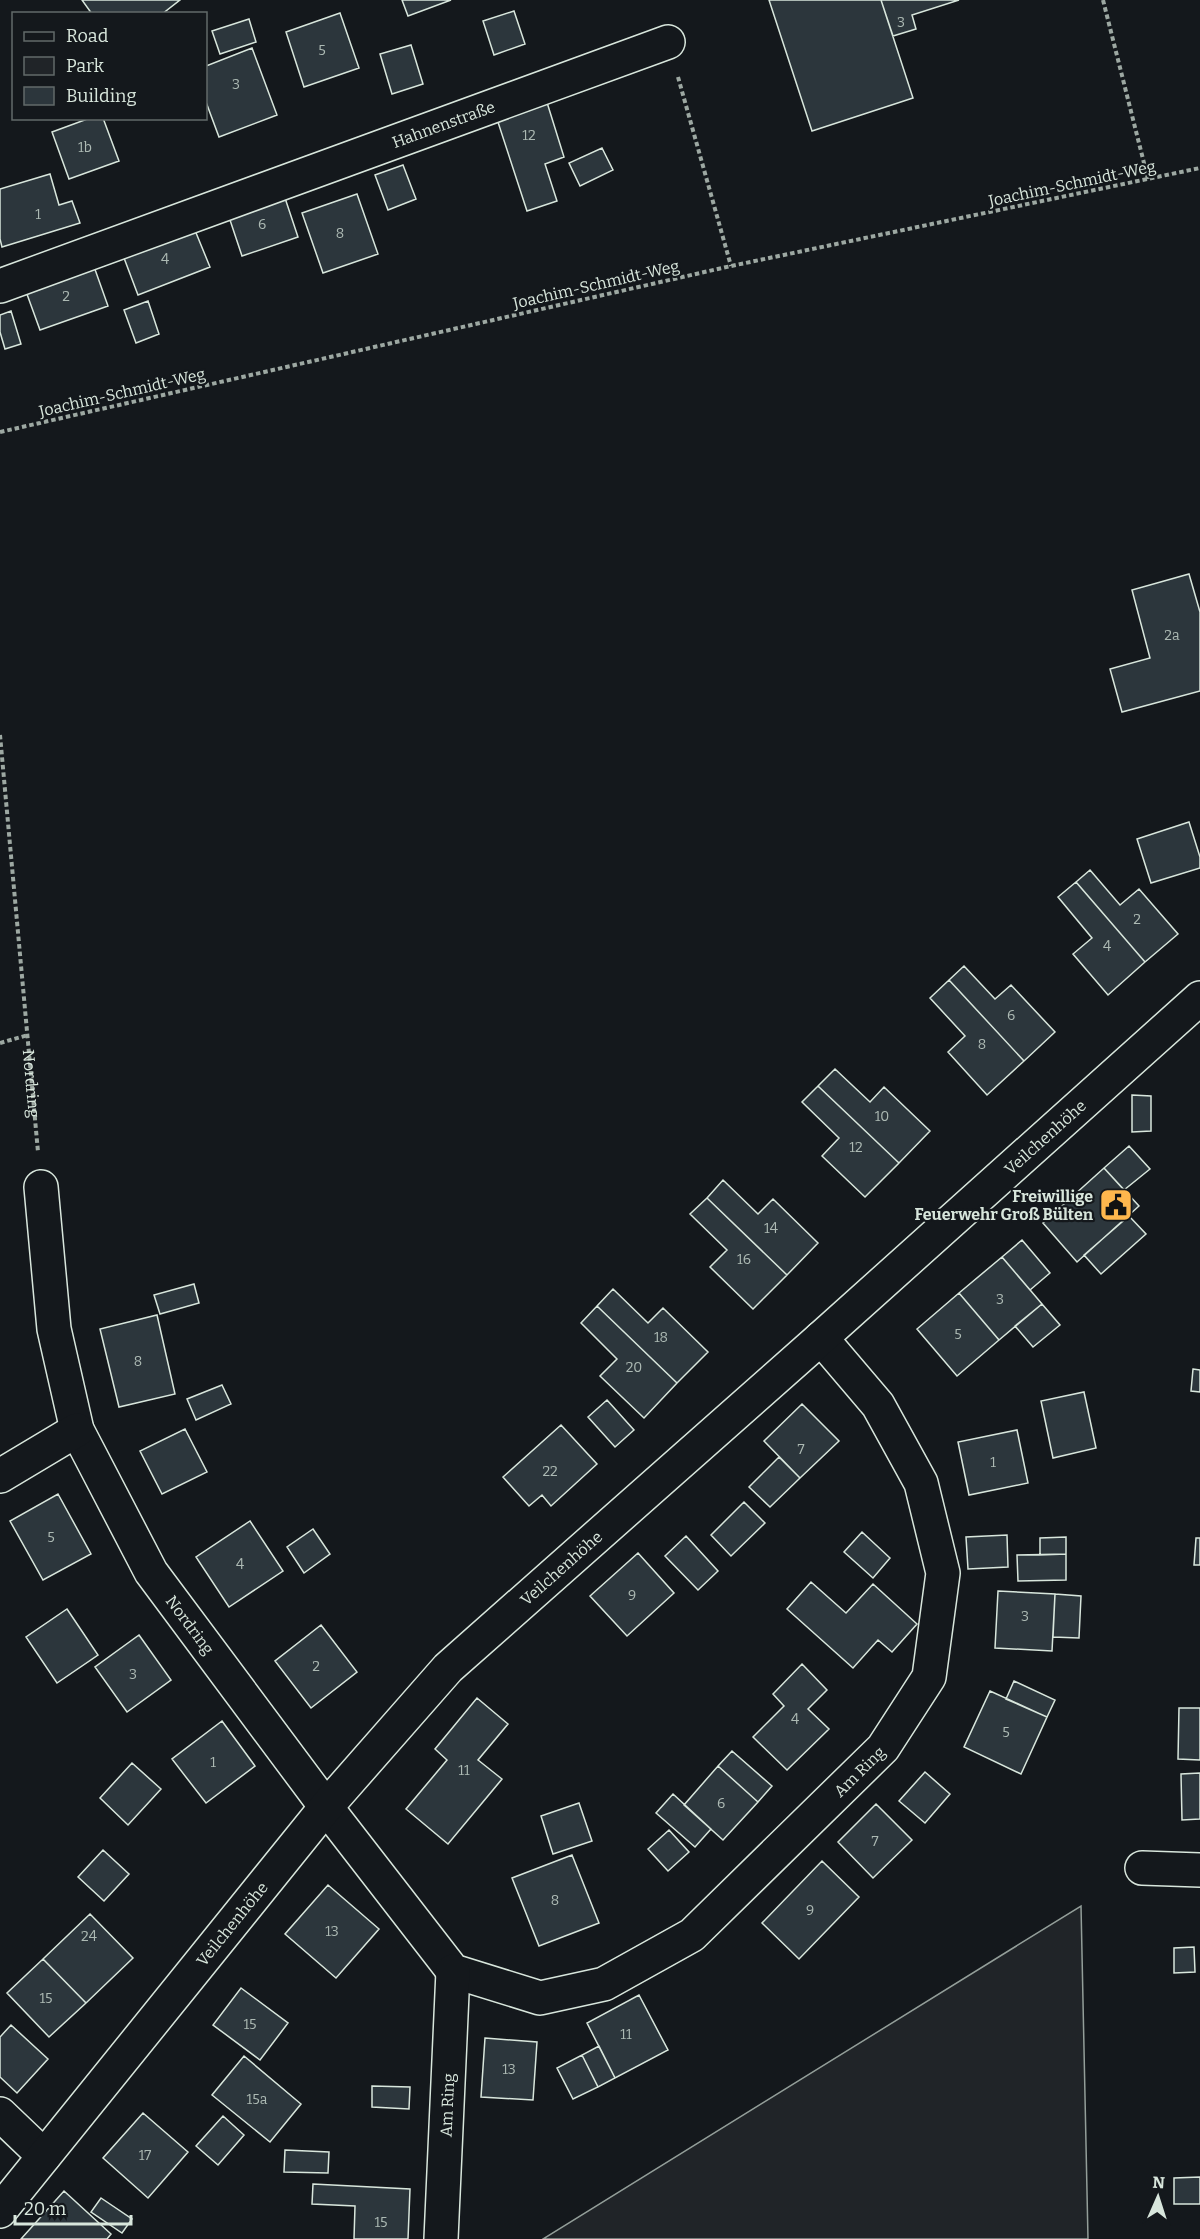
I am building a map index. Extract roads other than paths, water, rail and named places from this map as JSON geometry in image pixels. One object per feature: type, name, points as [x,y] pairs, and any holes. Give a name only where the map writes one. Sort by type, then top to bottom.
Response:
[{"type":"street","name":"Hahnenstraße","points":[[0,286],[668,42]]},
{"type":"street","name":"Veilchenhöhe","points":[[0,2211],[326,1807],[448,1668],[1200,998]]},
{"type":"street","name":"Nordring","points":[[41,1187],[54,1329],[77,1430],[151,1572],[326,1807]]},
{"type":"street","name":"Am Ring","points":[[441,2239],[453,1971],[540,1998],[604,1984],[692,1935],[883,1748],[929,1677],[943,1573],[921,1483],[878,1405],[821,1338]]},
{"type":"street","points":[[0,1476],[77,1430]]},
{"type":"street","points":[[326,1807],[453,1971]]},
{"type":"street","points":[[1142,1868],[1200,1870]]},
{"type":"street","points":[[0,2114],[44,2156]]},
{"type":"place","name":"Freiwillige Feuerwehr Groß Bülten","points":[[1116,1205]]}]
